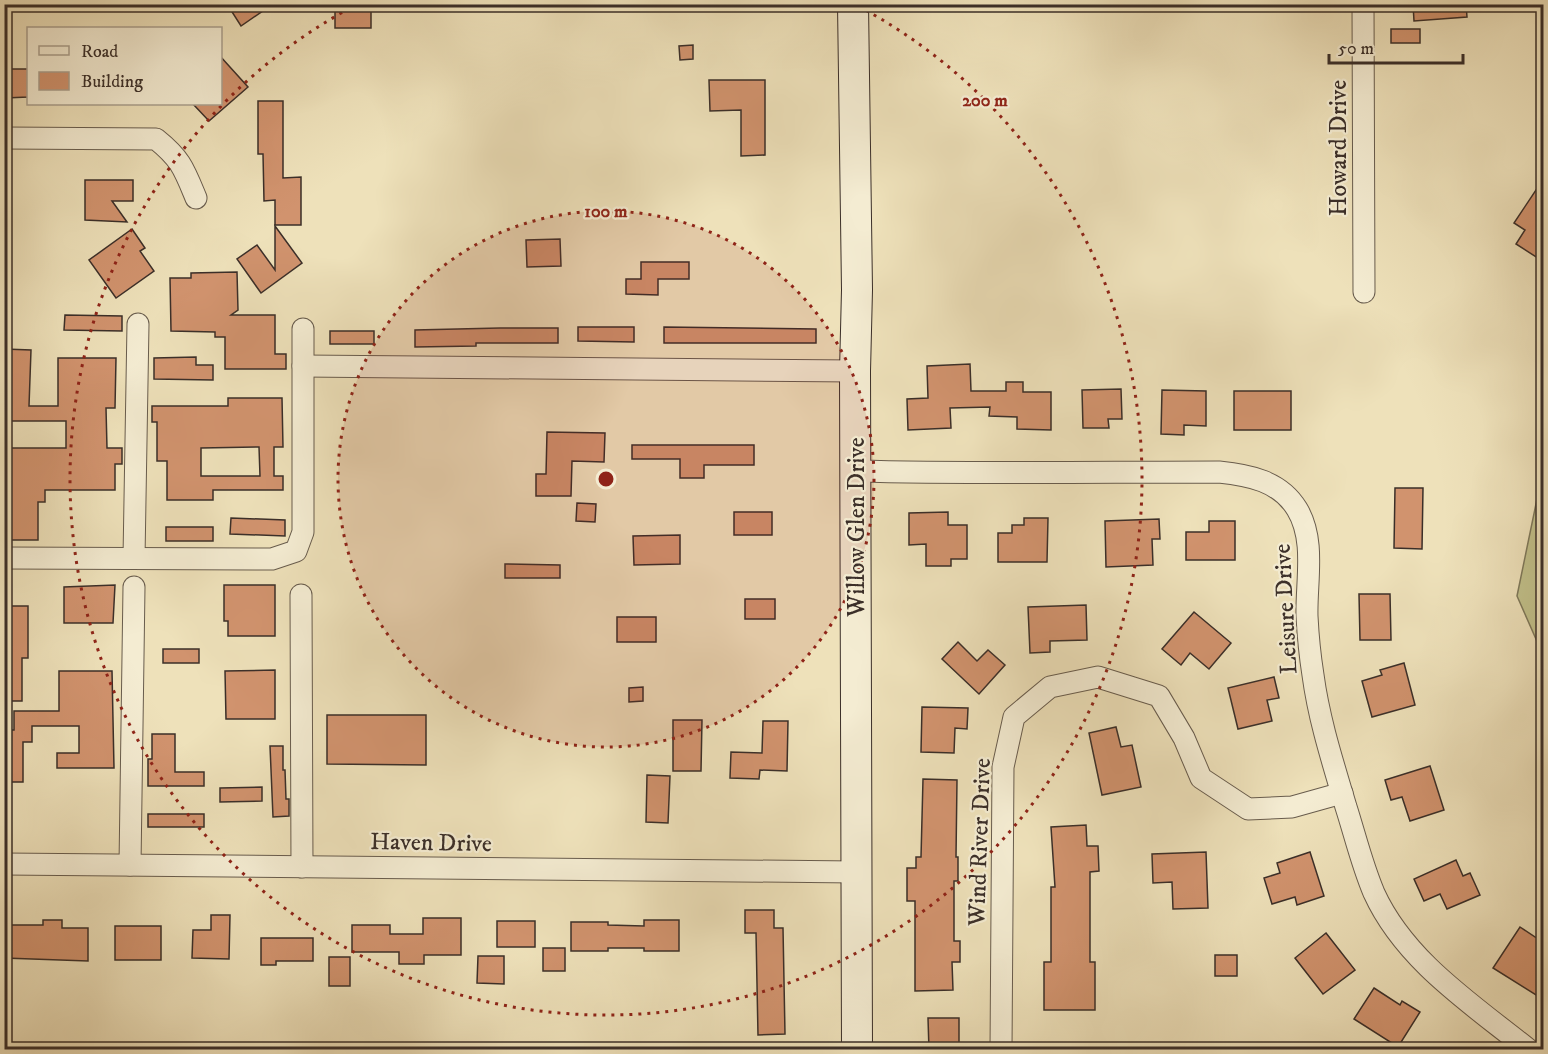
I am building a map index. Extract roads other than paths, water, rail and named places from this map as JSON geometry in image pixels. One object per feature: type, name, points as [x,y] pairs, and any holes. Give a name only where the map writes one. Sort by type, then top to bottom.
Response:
[{"type":"main road","name":"Willow Glen Drive","points":[[853,4],[857,290],[855,371],[856,1050]]},
{"type":"street","name":"Howard Drive","points":[[1363,4],[1364,292]]},
{"type":"street","points":[[4,138],[156,139],[173,153],[182,165],[196,198]]},
{"type":"street","points":[[134,558],[138,324]]},
{"type":"street","points":[[4,558],[272,559],[296,551],[303,532],[303,330]]},
{"type":"street","points":[[303,366],[855,371]]},
{"type":"street","name":"Leisure Drive","points":[[856,471],[1219,472],[1264,481],[1282,492],[1297,510],[1306,532],[1307,615],[1313,678],[1328,744],[1374,893],[1406,944],[1428,966],[1529,1050]]},
{"type":"street","points":[[130,865],[134,587]]},
{"type":"street","points":[[301,595],[302,867]]},
{"type":"street","name":"Wind River Drive","points":[[1001,1050],[1003,767],[1014,717],[1050,687],[1098,677],[1160,696],[1184,738],[1202,778],[1248,809],[1292,807],[1342,793]]},
{"type":"street","name":"Haven Drive","points":[[4,864],[856,872]]}]
